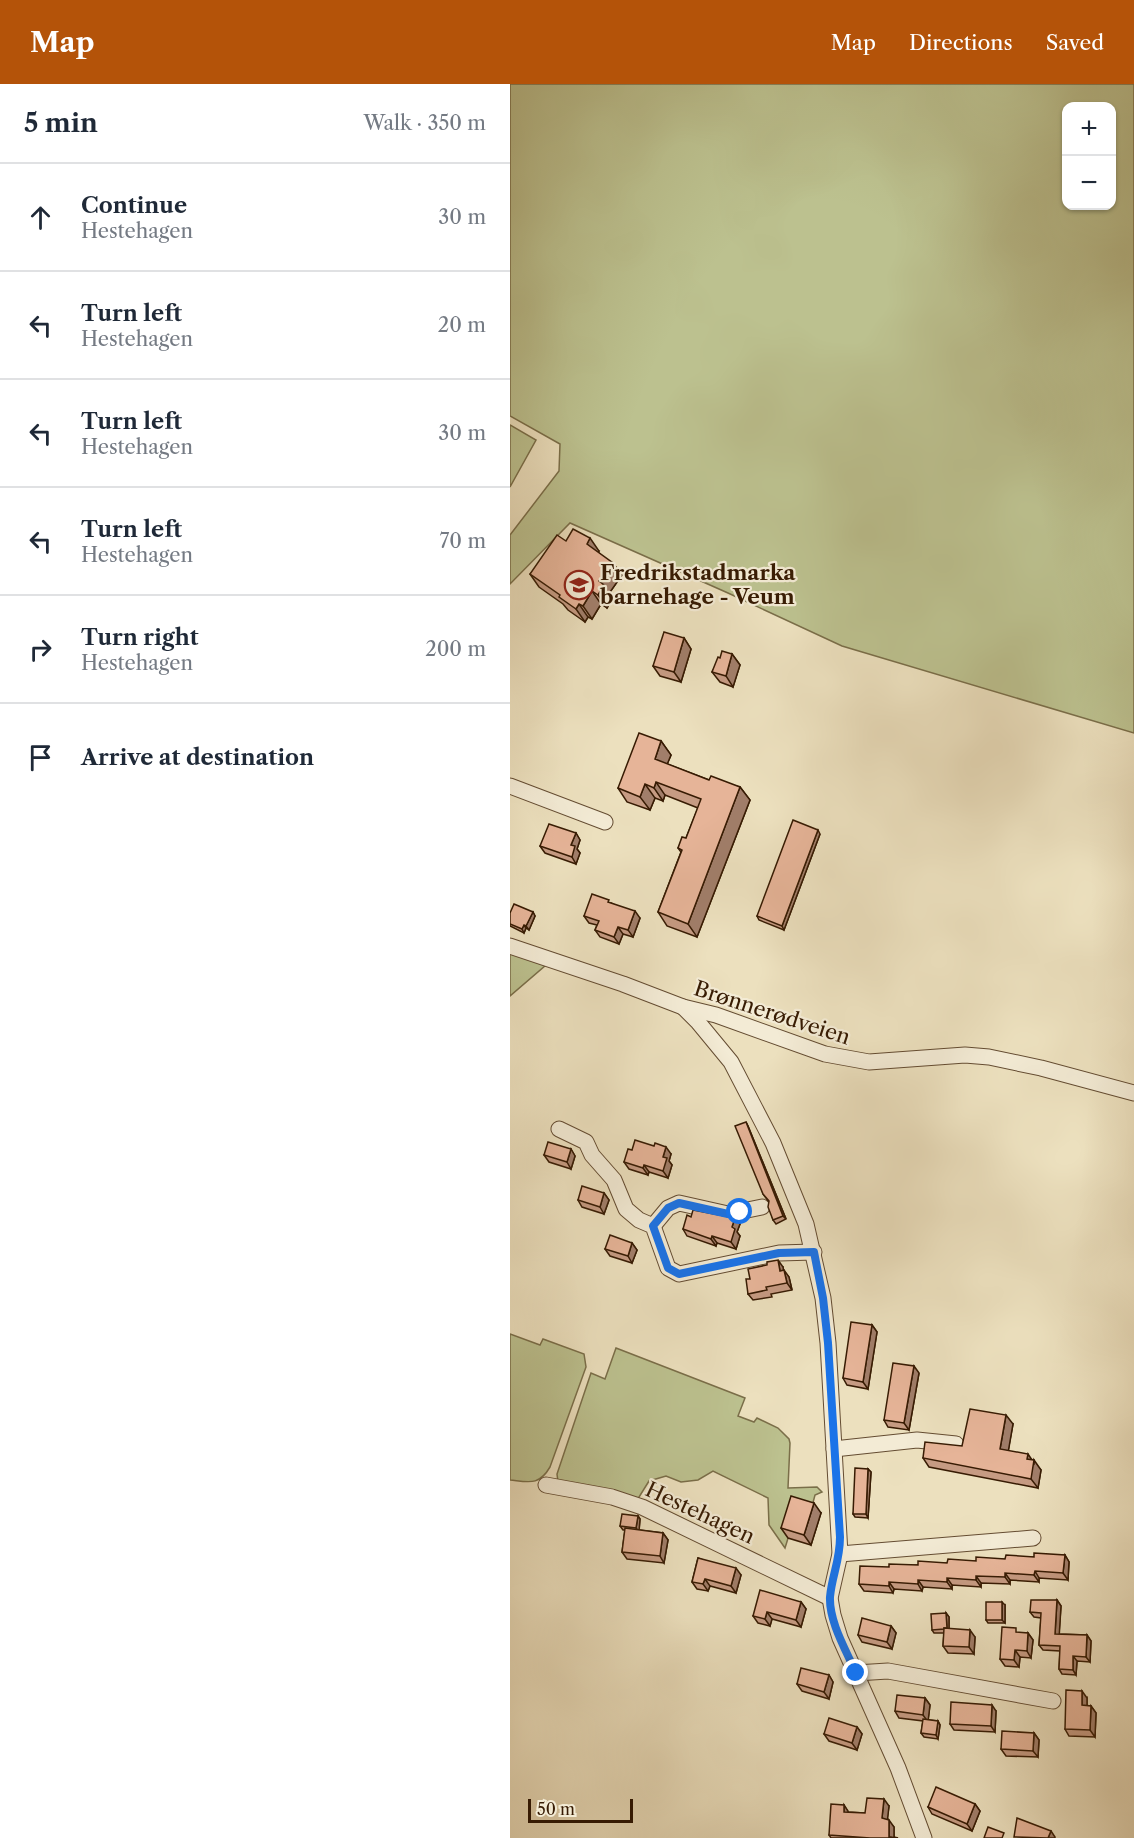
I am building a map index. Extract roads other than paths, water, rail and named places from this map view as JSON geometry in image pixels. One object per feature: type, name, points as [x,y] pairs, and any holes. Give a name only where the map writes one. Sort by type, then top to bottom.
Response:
[{"type":"street","points":[[510,786],[605,822]]},
{"type":"street","name":"Brønnerødveien","points":[[510,946],[683,1007],[716,1015],[825,1054],[849,1060],[888,1062],[965,1055],[989,1057],[1041,1068],[1134,1093]]},
{"type":"street","points":[[683,1007],[731,1062],[749,1094],[795,1194],[814,1252],[826,1321],[840,1554],[830,1598],[833,1615],[840,1638],[898,1768],[924,1838]]},
{"type":"street","points":[[559,1129],[586,1142],[592,1155],[614,1180],[626,1209],[639,1221],[653,1226]]},
{"type":"street","points":[[653,1226],[668,1208],[679,1203],[728,1214],[762,1207]]},
{"type":"street","points":[[653,1226],[668,1268],[679,1274],[779,1253],[814,1252]]},
{"type":"street","points":[[834,1449],[917,1440],[956,1444]]},
{"type":"street","name":"Hestehagen","points":[[546,1485],[612,1497],[642,1508],[830,1598]]},
{"type":"street","points":[[840,1554],[1032,1538]]},
{"type":"street","points":[[856,1673],[888,1671],[1053,1701]]},
{"type":"place","name":"Fredrikstadmarka barnehage - Veum","points":[[579,585]]}]
